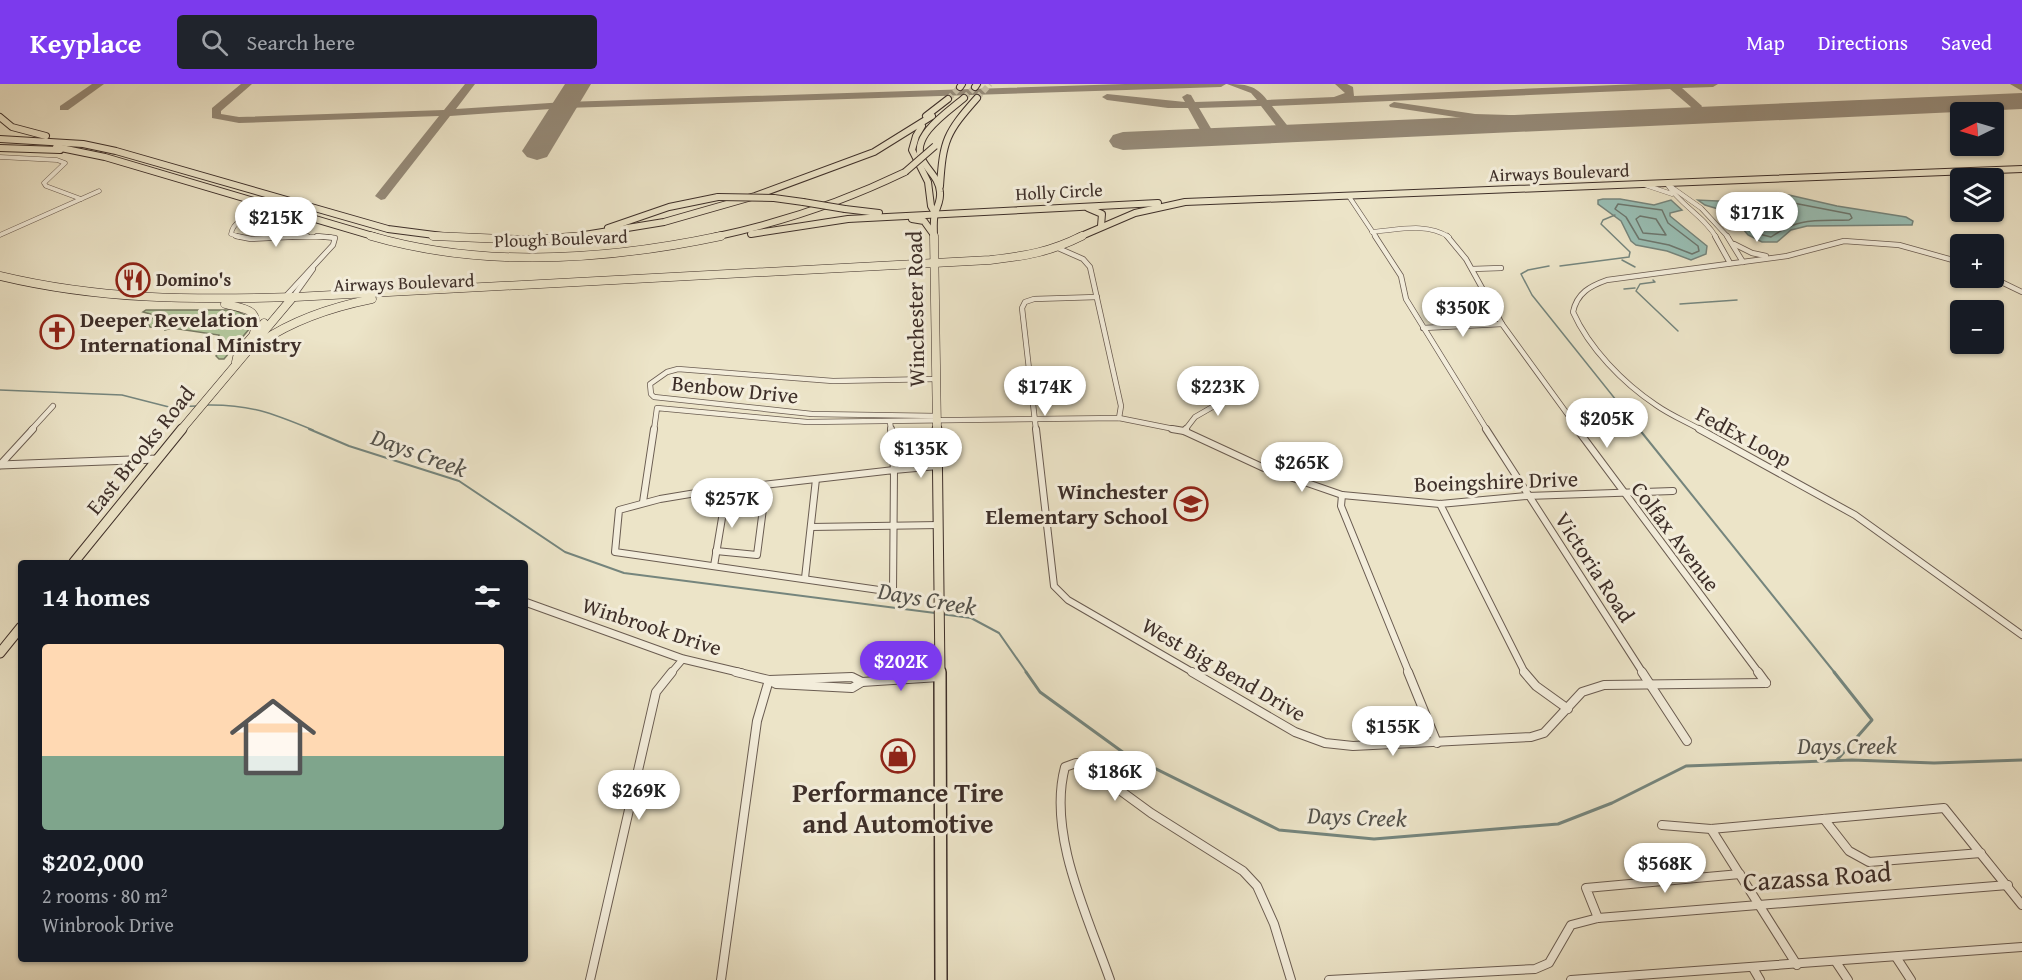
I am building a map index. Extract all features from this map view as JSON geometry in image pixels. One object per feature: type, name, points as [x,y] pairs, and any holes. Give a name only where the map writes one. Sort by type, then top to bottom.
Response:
[{"type":"main road","name":"Winchester Road","points":[[935,213],[931,208],[928,181],[914,162],[912,150],[917,132],[956,98]]},
{"type":"main road","name":"Winchester Road","points":[[941,980],[939,525],[934,235],[935,213],[941,200],[937,180],[921,158],[922,140],[926,131],[964,98]]},
{"type":"main road","points":[[940,191],[942,152],[959,119],[977,98]]},
{"type":"main road","points":[[888,145],[948,99]]},
{"type":"main road","points":[[0,117],[12,127],[22,131],[83,144]]},
{"type":"main road","points":[[888,145],[932,117]]},
{"type":"main road","name":"Plough Boulevard","points":[[0,143],[59,147],[93,154],[392,242],[434,251],[494,257],[539,258],[596,256],[698,242],[832,204],[905,172],[935,146],[959,119]]},
{"type":"main road","name":"Plough Boulevard","points":[[0,143],[83,144],[152,161],[388,229],[433,237],[515,241],[631,230],[699,214],[845,165],[888,145]]},
{"type":"main road","name":"Airways Boulevard","points":[[0,282],[35,292],[84,299],[193,302],[513,288],[799,269],[809,271],[1015,258],[1058,248],[1101,226],[1135,213],[1185,202],[2022,169]]},
{"type":"main road","points":[[558,238],[620,225],[669,207],[718,197],[774,198],[881,213],[935,213]]},
{"type":"main road","points":[[941,200],[949,207],[986,211]]},
{"type":"main road","name":"Holly Circle","points":[[935,213],[1185,202]]},
{"type":"main road","name":"Airways Boulevard","points":[[1101,226],[1108,219],[1113,205]]},
{"type":"main road","points":[[1077,207],[1099,211],[1103,219],[1101,226]]},
{"type":"main road","points":[[698,242],[829,221],[935,213]]},
{"type":"main road","points":[[1108,219],[1122,213],[1135,213]]},
{"type":"main road","points":[[871,218],[917,219],[924,221],[934,235]]},
{"type":"main road","name":"Airways Boulevard","points":[[0,276],[43,288],[90,295],[225,304],[287,299],[372,299],[510,294],[801,274],[809,271]]},
{"type":"main road","name":"East Brooks Road","points":[[236,362],[238,353],[253,334],[287,299]]},
{"type":"main road","name":"East Brooks Road","points":[[76,560],[236,362],[247,353],[287,299]]},
{"type":"main road","points":[[247,353],[270,335],[300,319],[372,299]]},
{"type":"main road","points":[[225,304],[246,309],[254,314],[257,322],[253,334]]},
{"type":"main road","points":[[0,653],[18,631]]},
{"type":"street","points":[[0,157],[57,160],[65,164],[44,183],[46,186],[81,199]]},
{"type":"street","points":[[1687,196],[1687,189],[1695,183]]},
{"type":"street","points":[[1641,184],[1673,194]]},
{"type":"street","points":[[1667,184],[1673,194],[1701,218],[1715,235],[1730,263]]},
{"type":"street","points":[[1667,184],[1687,196],[1712,218],[1734,244],[1743,262]]},
{"type":"street","points":[[0,235],[99,191]]},
{"type":"street","name":"Victoria Road","points":[[1348,195],[1401,276],[1406,299],[1527,496],[1687,741]]},
{"type":"street","name":"East Brooks Road","points":[[255,215],[238,222],[232,228],[231,234],[244,238],[315,236],[335,238],[333,245],[287,299]]},
{"type":"street","points":[[1701,218],[1712,218]]},
{"type":"street","name":"Colfax Avenue","points":[[1372,232],[1429,229],[1446,235],[1472,269],[1502,324],[1624,493],[1766,683]]},
{"type":"street","name":"FedEx Loop","points":[[1950,259],[1912,248],[1861,241],[1833,243],[1775,258],[1600,283],[1588,288],[1578,298],[1573,312],[1574,318],[1586,337],[1618,373],[1656,405],[1855,515],[2022,635]]},
{"type":"street","points":[[1734,244],[1752,253],[1775,258]]},
{"type":"street","points":[[1058,248],[1083,259],[1090,267],[1121,406],[1119,418]]},
{"type":"street","points":[[1472,269],[1501,267]]},
{"type":"street","points":[[2004,283],[2022,292]]},
{"type":"street","points":[[1033,418],[1022,305],[1034,300],[1096,297]]},
{"type":"street","points":[[1423,328],[1502,324]]},
{"type":"street","name":"Benbow Drive","points":[[937,379],[832,381],[678,369],[666,372],[650,384],[651,394],[654,397],[812,414],[938,419]]},
{"type":"street","points":[[1184,431],[1195,417],[1242,390]]},
{"type":"street","points":[[0,465],[53,406]]},
{"type":"street","points":[[643,502],[657,408],[807,422],[890,422],[938,419]]},
{"type":"street","name":"West Big Bend Drive","points":[[1033,418],[1054,586],[1068,600],[1295,732],[1325,743],[1353,746],[1531,737],[1544,733],[1582,692],[1604,685],[1766,683]]},
{"type":"street","name":"Boeingshire Drive","points":[[938,419],[1119,418],[1184,431],[1264,468],[1342,495],[1440,504],[1527,496],[1673,491]]},
{"type":"street","points":[[890,422],[894,469],[893,592],[615,552],[620,510],[643,502],[727,488],[894,469],[938,466]]},
{"type":"street","points":[[0,465],[157,459]]},
{"type":"street","points":[[805,578],[816,478]]},
{"type":"street","points":[[714,566],[727,488]]},
{"type":"street","points":[[1342,495],[1341,506],[1437,743]]},
{"type":"street","points":[[716,551],[757,555],[764,501],[725,501]]},
{"type":"street","points":[[1440,504],[1525,674],[1536,686],[1568,709]]},
{"type":"street","points":[[811,527],[939,525]]},
{"type":"street","name":"Winbrook Drive","points":[[528,603],[683,659],[792,687],[838,689],[852,688],[862,682],[939,677]]},
{"type":"street","points":[[590,980],[656,692],[683,659]]},
{"type":"street","points":[[721,980],[757,721],[769,680]]},
{"type":"street","points":[[1110,980],[1063,839],[1058,788],[1065,767],[1076,763],[1084,764],[1151,813],[1243,871],[1257,886],[1274,924],[1291,980]]},
{"type":"street","points":[[1662,825],[1711,829],[1944,808],[2022,905]]},
{"type":"street","points":[[1824,819],[1851,855],[1861,861],[1981,853]]},
{"type":"street","points":[[1711,829],[1797,965]]},
{"type":"street","points":[[1598,918],[1587,888],[1740,874]]},
{"type":"street","name":"Cazassa Road","points":[[1329,980],[1535,969],[1549,963],[1571,925],[1598,918],[2008,885]]},
{"type":"street","points":[[1571,980],[1667,977],[2022,946]]},
{"type":"street","points":[[1896,957],[1911,980]]},
{"type":"street","points":[[1836,962],[1848,980]]},
{"type":"street","points":[[1753,968],[1760,980]]},
{"type":"green space","points":[[146,310],[235,310],[245,315],[250,328],[224,359],[219,359],[216,356],[225,342],[218,338],[219,335],[172,328],[165,330],[165,326],[159,325],[157,328],[150,327],[148,324],[154,315],[143,312]]},
{"type":"water","points":[[1777,195],[1789,195],[1837,206],[1906,217],[1913,221],[1912,225],[1807,226],[1791,230],[1777,242],[1762,242],[1748,235],[1725,211],[1705,205],[1698,200],[1739,202],[1778,198]]},
{"type":"water","points":[[1620,199],[1654,205],[1671,200],[1682,210],[1670,213],[1670,216],[1707,246],[1706,254],[1691,260],[1667,251],[1636,245],[1631,241],[1621,221],[1598,204],[1598,200]]},
{"type":"waterway","points":[[1560,266],[1629,257],[1630,252],[1601,224],[1603,220],[1615,215]]},
{"type":"waterway","points":[[1622,260],[1635,267]]},
{"type":"waterway","points":[[1549,266],[1528,270],[1521,274],[1532,295],[1640,430]]},
{"type":"waterway","points":[[1653,280],[1655,282],[1640,284],[1636,291],[1678,331]]},
{"type":"waterway","points":[[1624,289],[1635,288]]},
{"type":"waterway","points":[[1680,304],[1737,300]]},
{"type":"waterway","name":"Days Creek","points":[[0,390],[122,395],[169,407],[197,406]]},
{"type":"waterway","name":"Days Creek","points":[[205,405],[248,408],[313,430]]},
{"type":"waterway","name":"Days Creek","points":[[309,429],[349,446],[459,481],[565,552],[624,573],[935,613]]},
{"type":"waterway","points":[[1639,429],[1835,673]]},
{"type":"waterway","name":"Days Creek","points":[[941,614],[971,618],[999,633],[1027,673]]},
{"type":"waterway","name":"Days Creek","points":[[1026,672],[1040,692],[1124,753],[1279,830],[1374,839],[1558,824],[1612,803],[1686,766],[1852,760],[1934,763],[2022,760]]},
{"type":"waterway","points":[[1834,672],[1872,720],[1837,760]]},
{"type":"taxiway","points":[[64,108],[99,84]]},
{"type":"taxiway","points":[[247,84],[216,110],[216,116],[239,120],[447,113]]},
{"type":"taxiway","points":[[447,113],[470,84]]},
{"type":"taxiway","points":[[447,113],[565,105],[1221,84]]},
{"type":"taxiway","points":[[1232,84],[1255,91],[1264,103]]},
{"type":"taxiway","points":[[1336,100],[1350,94],[1349,89],[1340,84]]},
{"type":"taxiway","points":[[1672,86],[1713,84]]},
{"type":"taxiway","points":[[2015,84],[2022,88]]},
{"type":"taxiway","points":[[1336,100],[1672,86]]},
{"type":"taxiway","points":[[1672,86],[1697,106],[1693,113],[1682,116]]},
{"type":"taxiway","points":[[1107,97],[1168,105],[1192,105]]},
{"type":"taxiway","points":[[1187,97],[1192,105]]},
{"type":"taxiway","points":[[1977,102],[2022,99]]},
{"type":"taxiway","points":[[1264,103],[1336,100]]},
{"type":"taxiway","points":[[1192,105],[1264,103]]},
{"type":"taxiway","points":[[1264,103],[1288,134]]},
{"type":"taxiway","points":[[1192,105],[1210,137]]},
{"type":"taxiway","points":[[1394,105],[1475,117],[1585,120]]},
{"type":"taxiway","points":[[381,196],[447,113]]},
{"type":"runway","points":[[537,151],[578,84]]},
{"type":"runway","points":[[1123,141],[2022,101]]},
{"type":"tunnel","points":[[977,98],[990,84]]},
{"type":"tunnel","points":[[948,99],[960,87]]},
{"type":"tunnel","points":[[964,98],[975,87]]},
{"type":"place","name":"Domino's","points":[[133,280]]},
{"type":"place","name":"Deeper Revelation International Ministry","points":[[57,332]]},
{"type":"place","name":"Winchester Elementary School","points":[[1191,504]]},
{"type":"place","name":"Performance Tire and Automotive","points":[[898,756]]}]
